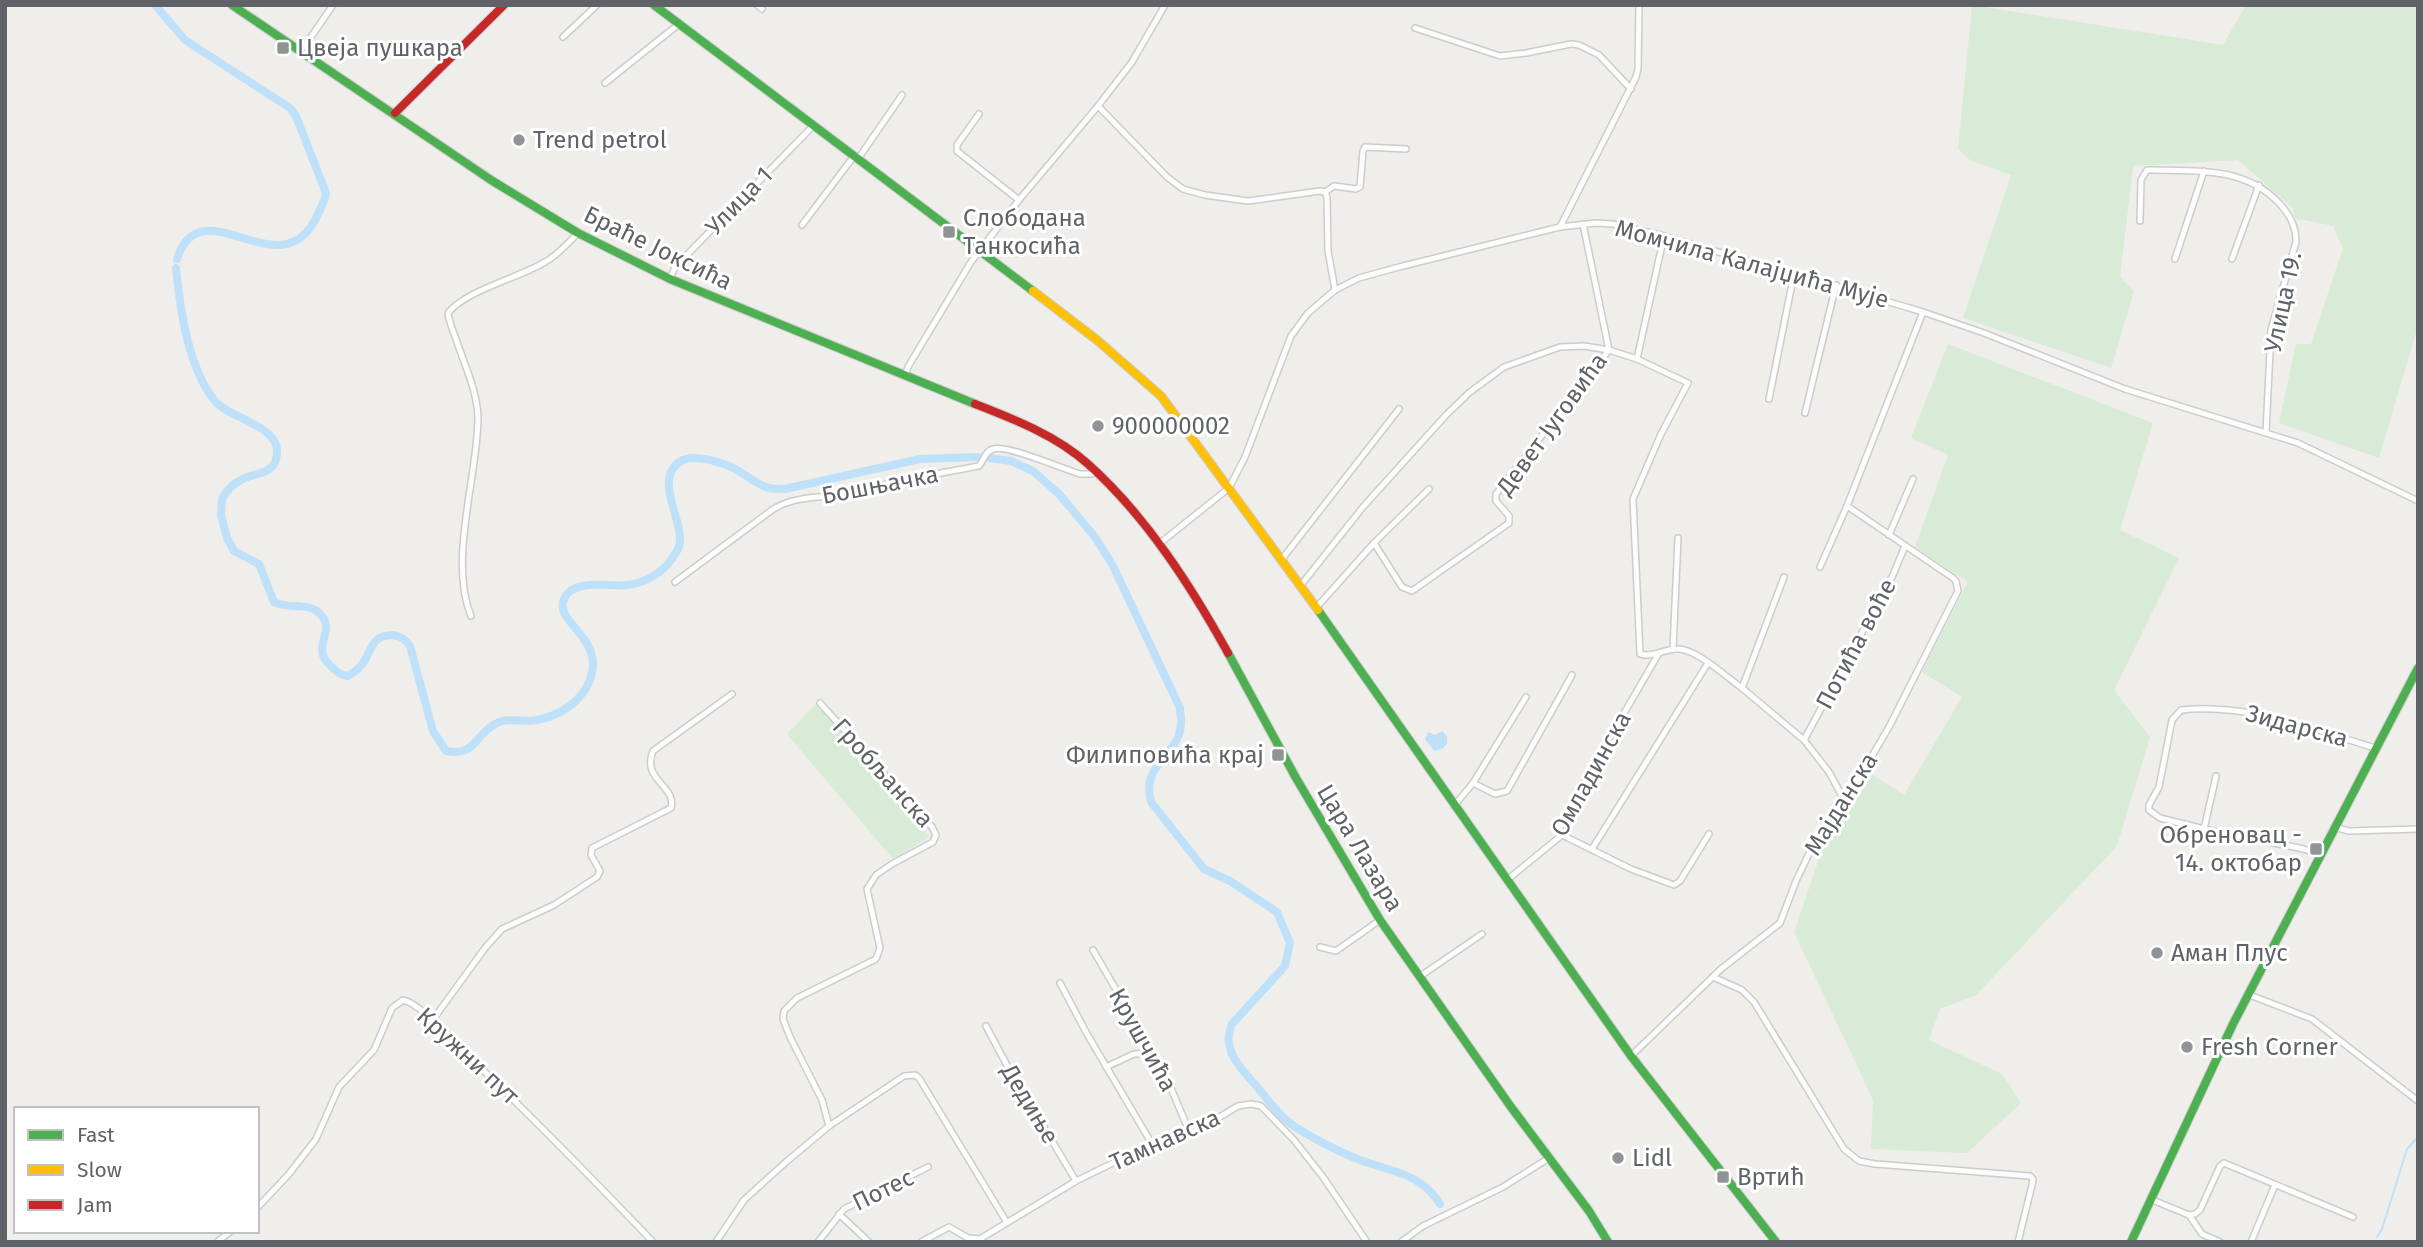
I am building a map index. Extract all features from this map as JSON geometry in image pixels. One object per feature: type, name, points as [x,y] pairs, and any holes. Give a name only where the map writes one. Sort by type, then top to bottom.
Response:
[{"type":"main road","name":"Браће Јоксића","points":[[232,5],[395,113],[481,174],[578,233],[670,279],[1031,427],[1068,448],[1096,471]]},
{"type":"main road","points":[[395,113],[504,5]]},
{"type":"main road","points":[[654,5],[1097,340],[1150,384],[1282,558],[1631,1056],[1776,1242]]},
{"type":"main road","name":"Цара Лазара","points":[[1096,471],[1159,544],[1217,633],[1296,778],[1380,920],[1589,1211],[1608,1242]]},
{"type":"main road","points":[[2132,1242],[2248,993],[2418,668]]},
{"type":"street","points":[[302,50],[333,5]]},
{"type":"street","points":[[563,37],[597,5]]},
{"type":"street","points":[[905,375],[979,251],[1098,106],[1143,44],[1165,5]]},
{"type":"street","points":[[1560,227],[1631,89],[1638,69],[1639,5]]},
{"type":"street","points":[[605,83],[680,24]]},
{"type":"street","points":[[1415,28],[1500,56],[1579,45],[1599,55],[1631,89]]},
{"type":"street","points":[[802,225],[902,95]]},
{"type":"street","points":[[1098,106],[1167,177],[1183,189],[1239,201],[1325,192],[1334,186],[1356,189],[1360,187],[1363,151],[1366,146],[1406,149]]},
{"type":"street","points":[[979,114],[957,145],[957,150],[1019,200]]},
{"type":"street","name":"Улица 1","points":[[670,279],[675,267],[813,126]]},
{"type":"street","name":"Улица 19.","points":[[2140,221],[2141,180],[2147,170],[2204,171],[2244,179],[2259,185],[2286,211],[2294,225],[2295,249],[2271,330],[2266,432]]},
{"type":"street","points":[[2175,259],[2204,171]]},
{"type":"street","points":[[2232,259],[2259,185]]},
{"type":"street","points":[[1325,192],[1328,251],[1335,290]]},
{"type":"street","name":"Момчила Калајџића Мује","points":[[1159,544],[1228,488],[1245,457],[1291,336],[1308,313],[1335,290],[1359,278],[1399,267],[1560,227],[1583,224],[1614,224],[1664,236],[1923,312],[1984,333],[2125,389],[2298,443],[2418,501]]},
{"type":"street","name":"Девет Југовића","points":[[1374,542],[1402,587],[1412,591],[1506,526],[1510,518],[1496,501],[1496,494],[1609,350],[1583,224]]},
{"type":"street","points":[[471,616],[464,570],[465,535],[478,413],[473,389],[448,313],[457,305],[492,286],[546,262],[578,233]]},
{"type":"street","points":[[1637,359],[1664,236]]},
{"type":"street","points":[[1769,399],[1794,274]]},
{"type":"street","points":[[1805,414],[1836,285]]},
{"type":"street","points":[[1820,567],[1847,506],[1923,312]]},
{"type":"street","points":[[1301,585],[1393,473],[1455,405],[1490,376],[1514,363],[1560,347],[1576,346],[1609,350],[1637,359],[1688,383],[1661,434],[1633,502],[1638,651],[1644,656],[1673,649],[1688,650],[1708,663],[1592,849]]},
{"type":"street","points":[[1282,558],[1399,409]]},
{"type":"street","name":"Бошњачка","points":[[675,582],[772,510],[789,502],[845,494],[898,480],[979,466],[987,452],[995,448],[1010,449],[1080,474],[1096,471]]},
{"type":"street","points":[[1889,535],[1913,479]]},
{"type":"street","points":[[1316,608],[1374,542],[1429,489]]},
{"type":"street","name":"Мајданска","points":[[1631,1056],[1713,977],[1780,923],[1816,839],[1865,768],[1889,727],[1958,591],[1956,581],[1847,506]]},
{"type":"street","points":[[1673,649],[1678,538]]},
{"type":"street","name":"Потића воће","points":[[1804,740],[1893,575],[1905,546]]},
{"type":"street","points":[[1742,688],[1784,576]]},
{"type":"street","name":"Омладинска","points":[[1507,880],[1562,835],[1562,820],[1659,653]]},
{"type":"street","name":"Потића воће","points":[[1708,663],[1804,740],[1829,772],[1843,797]]},
{"type":"street","points":[[1473,783],[1495,794],[1507,791],[1572,675]]},
{"type":"street","points":[[432,1021],[502,929],[554,905],[597,877],[600,871],[591,855],[592,848],[671,808],[671,797],[651,771],[650,758],[653,751],[732,694]]},
{"type":"street","points":[[1454,806],[1473,783],[1526,697]]},
{"type":"street","name":"Гробљанска","points":[[820,703],[932,827],[936,835],[933,842],[892,864],[877,876],[867,889],[880,948],[876,959],[797,998],[784,1011],[783,1019],[790,1037],[822,1100],[830,1126]]},
{"type":"street","name":"Зидарска","points":[[2204,830],[2160,818],[2148,810],[2159,787],[2172,720],[2177,712],[2188,709],[2228,709],[2255,712],[2376,748]]},
{"type":"street","points":[[2216,776],[2204,830],[2304,849],[2319,855]]},
{"type":"street","points":[[2334,827],[2349,831],[2418,829]]},
{"type":"street","points":[[1562,835],[1631,869],[1674,885],[1680,881],[1709,834]]},
{"type":"street","points":[[1320,947],[1336,951],[1380,920]]},
{"type":"street","points":[[1419,977],[1482,934]]},
{"type":"street","name":"Крушчића","points":[[1093,950],[1165,1074],[1189,1131]]},
{"type":"street","points":[[1713,977],[1742,990],[1754,1002],[1844,1149],[1853,1157],[1875,1164],[2030,1177],[2033,1180],[2018,1242]]},
{"type":"street","points":[[1060,983],[1152,1144]]},
{"type":"street","points":[[2248,993],[2312,1019],[2418,1101]]},
{"type":"street","name":"Кружни пут","points":[[259,1206],[316,1139],[339,1087],[374,1050],[393,1005],[403,1000],[408,1001],[432,1021],[518,1103],[653,1242]]},
{"type":"street","name":"Дедиње","points":[[986,1026],[1076,1181]]},
{"type":"street","points":[[1106,1067],[1134,1054],[1153,1053]]},
{"type":"street","points":[[716,1242],[744,1200],[830,1126],[904,1076],[915,1075],[1006,1221]]},
{"type":"street","name":"Тамнавска","points":[[921,1242],[949,1227],[968,1238],[980,1239],[1076,1181],[1152,1144],[1220,1118],[1238,1106],[1251,1104],[1261,1106],[1294,1140],[1367,1242]]},
{"type":"street","points":[[1401,1242],[1423,1226],[1503,1187],[1549,1158]]},
{"type":"street","points":[[2150,1199],[2189,1215],[2195,1214],[2200,1210],[2220,1166],[2224,1163],[2353,1217]]},
{"type":"street","name":"Потес","points":[[839,1214],[850,1205],[928,1167]]},
{"type":"street","points":[[2251,1242],[2275,1185]]},
{"type":"street","points":[[818,1242],[839,1214],[869,1242]]},
{"type":"street","points":[[2189,1215],[2202,1234],[2220,1242]]},
{"type":"green space","points":[[1972,5],[2223,45],[2246,5],[2418,5],[2418,326],[2379,458],[2279,423],[2296,344],[2311,344],[2343,248],[2333,226],[2295,218],[2293,208],[2238,160],[2133,166],[2120,277],[2134,291],[2111,368],[1963,318],[2011,175],[1970,160],[1958,149]]},
{"type":"green space","points":[[1948,344],[2153,423],[2120,530],[2179,558],[2114,690],[2150,737],[2117,846],[1976,995],[1940,1009],[1929,1040],[2002,1074],[2021,1103],[1967,1153],[1871,1149],[1873,1100],[1794,932],[1824,844],[1853,806],[1871,774],[1904,795],[1962,697],[1922,672],[1968,582],[1915,547],[1948,455],[1911,438]]},
{"type":"green space","points":[[816,704],[881,773],[929,837],[893,859],[787,734]]},
{"type":"water","points":[[1442,731],[1447,737],[1447,744],[1434,751],[1425,739],[1428,732],[1435,735]]},
{"type":"waterway","points":[[155,5],[185,40],[290,108],[296,116],[326,193],[316,218],[301,238],[282,245],[222,232],[204,231],[188,239],[177,259]]},
{"type":"waterway","points":[[176,268],[187,338],[206,387],[222,407],[265,431],[277,448],[276,459],[270,468],[235,483],[222,499],[221,515],[227,538],[234,551],[259,564],[274,602],[311,608],[321,615],[326,627],[322,652],[324,658],[340,674],[348,676],[358,669],[377,639],[392,635],[404,640],[410,646],[433,731],[446,751],[457,752],[471,747],[487,730],[502,721],[539,720],[559,713],[583,692],[592,673],[593,660],[584,639],[565,615],[564,599],[569,592],[583,586],[627,585],[644,581],[668,564],[678,550],[680,541],[669,477],[673,468],[681,461],[701,458],[717,462],[737,470],[765,487],[785,489],[920,459],[978,457]]},
{"type":"waterway","points":[[990,458],[1011,461],[1033,471],[1059,494],[1095,537],[1113,566],[1180,708],[1178,736],[1151,778],[1151,802],[1204,869],[1230,881],[1277,912],[1290,943],[1285,966],[1232,1024],[1229,1040],[1236,1061],[1275,1109],[1291,1124],[1346,1154],[1416,1180],[1425,1186],[1440,1204]]},
{"type":"waterway","points":[[2377,1237],[2382,1229],[2407,1149],[2418,1137]]},
{"type":"traffic: fast","points":[[232,5],[491,180],[578,233],[670,279],[975,404]]},
{"type":"traffic: fast","points":[[654,5],[1033,291]]},
{"type":"traffic: fast","points":[[1318,610],[1631,1056],[1776,1242]]},
{"type":"traffic: fast","points":[[1228,653],[1296,778],[1380,920],[1511,1107],[1589,1211],[1608,1242]]},
{"type":"traffic: fast","points":[[2131,1242],[2233,1024],[2418,668]]},
{"type":"traffic: slow","points":[[1033,291],[1097,340],[1161,396],[1318,610]]},
{"type":"traffic: jam","points":[[395,113],[504,5]]},
{"type":"traffic: jam","points":[[975,404],[1020,422],[1063,445],[1109,484],[1166,553],[1228,653]]},
{"type":"place","name":"Цвеја пушкара","points":[[283,48]]},
{"type":"place","name":"Trend petrol","points":[[519,140]]},
{"type":"place","name":"Слободана Танкосића","points":[[949,232]]},
{"type":"place","name":"900000002","points":[[1098,426]]},
{"type":"place","name":"Филиповића крај","points":[[1278,755]]},
{"type":"place","name":"Обреновац - 14. октобар","points":[[2316,849]]},
{"type":"place","name":"Аман Плус","points":[[2157,953]]},
{"type":"place","name":"Fresh Corner","points":[[2187,1047]]},
{"type":"place","name":"Lidl","points":[[1618,1158]]},
{"type":"place","name":"Вртић","points":[[1723,1177]]}]
